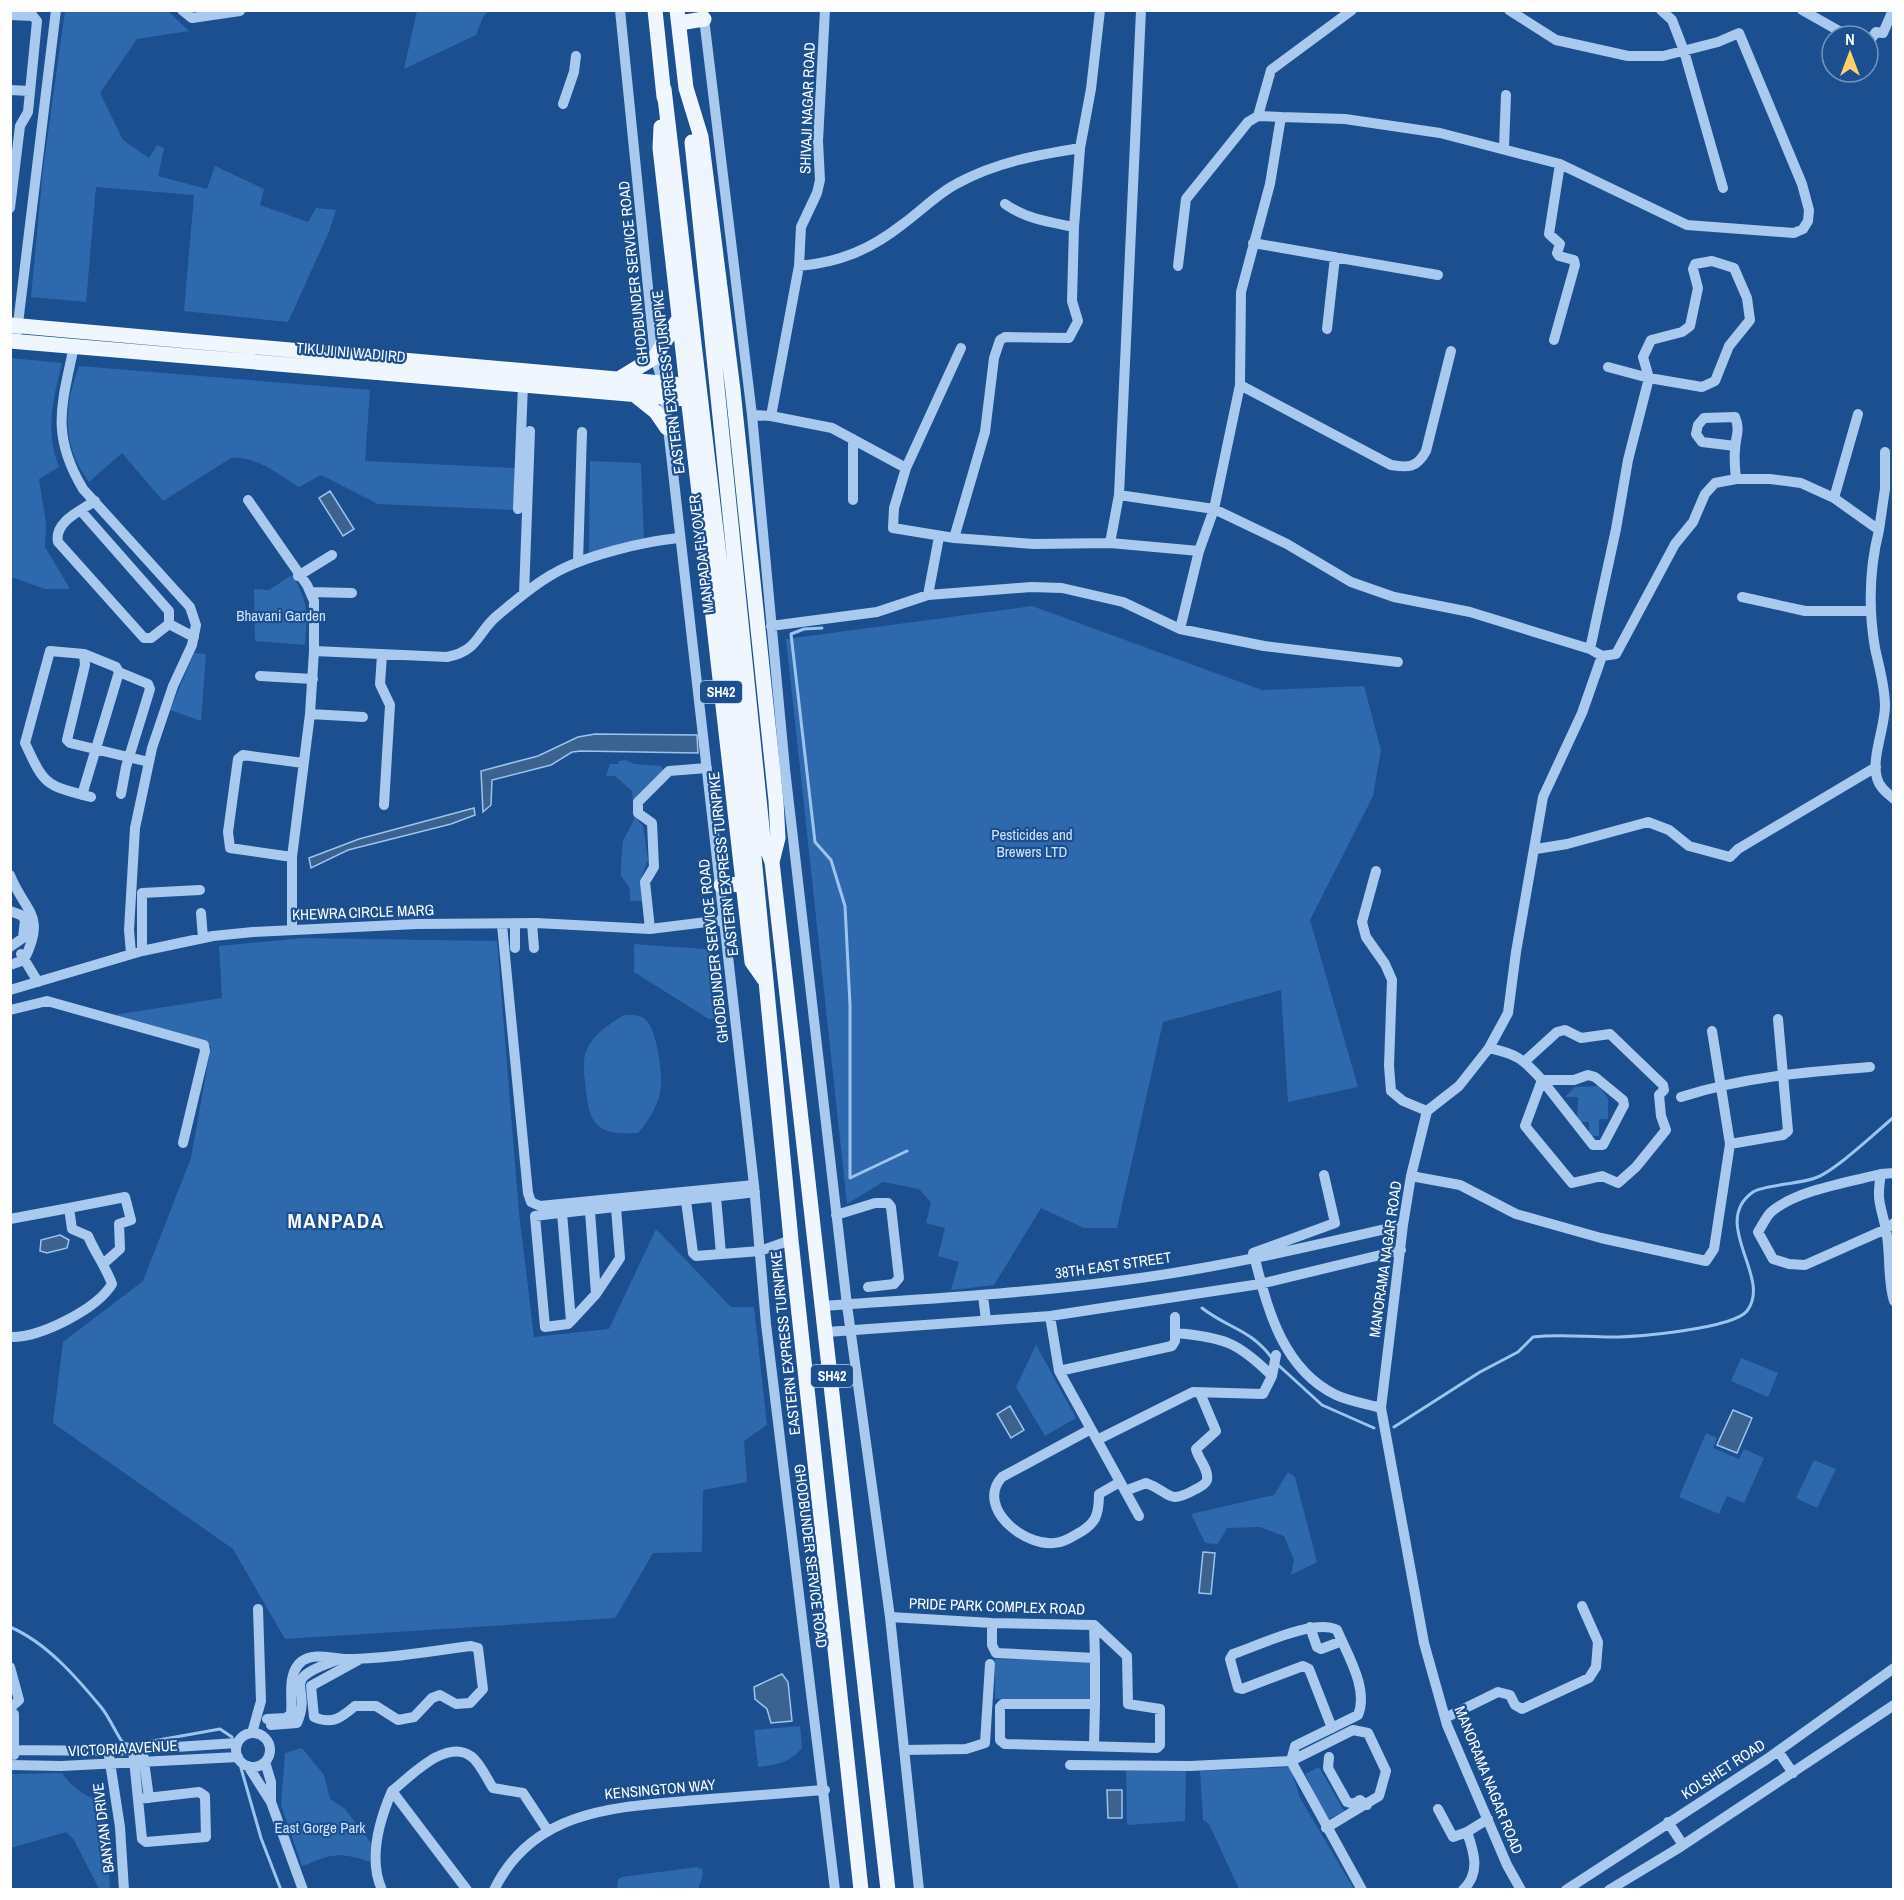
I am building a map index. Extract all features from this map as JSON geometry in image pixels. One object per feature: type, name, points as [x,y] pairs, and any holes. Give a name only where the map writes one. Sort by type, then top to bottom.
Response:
[{"type":"main road","name":"EASTERN EXPRESS TURNPIKE","points":[[655,10],[664,89],[660,148],[678,320],[704,529],[752,962],[765,980],[861,1890]]},
{"type":"main road","points":[[678,17],[704,15]]},
{"type":"main road","name":"SH42","points":[[678,17],[686,88],[701,137],[779,769],[778,838],[772,862],[827,1332],[888,1890]]},
{"type":"main road","name":"MANPADA FLYOVER","points":[[686,88],[758,837],[765,980]]},
{"type":"main road","name":"MANPADA FLYOVER","points":[[664,89],[758,837],[772,862]]},
{"type":"main road","points":[[617,380],[655,357],[678,320]]},
{"type":"main road","name":"TIKUJI NI WADI RD","points":[[14,333],[74,346],[634,395],[663,391]]},
{"type":"main road","name":"TIKUJI NI WADI RD","points":[[14,333],[617,380],[663,391],[734,397]]},
{"type":"main road","points":[[634,395],[656,412],[667,428]]},
{"type":"main road","points":[[704,529],[748,525]]},
{"type":"main road","points":[[721,885],[742,884]]},
{"type":"street","points":[[14,333],[56,10]]},
{"type":"street","points":[[182,10],[192,18],[240,11]]},
{"type":"street","name":"GHODBUNDER SERVICE ROAD","points":[[620,10],[655,357],[663,391],[755,1189],[766,1324],[825,1790],[835,1890]]},
{"type":"street","name":"SHIVAJI NAGAR ROAD","points":[[771,416],[799,266],[801,227],[817,194],[820,180],[818,141],[825,10]]},
{"type":"street","points":[[954,538],[985,432],[994,358],[1000,340],[1005,337],[1060,340],[1069,338],[1078,321],[1072,300],[1074,227],[1080,148],[1091,89],[1101,10]]},
{"type":"street","points":[[1110,543],[1119,495],[1141,10]]},
{"type":"street","points":[[1258,116],[1271,70],[1352,10]]},
{"type":"street","points":[[1178,266],[1186,199],[1248,122],[1258,116],[1345,119],[1440,133],[1560,164],[1688,225],[1781,233],[1794,233],[1803,229],[1809,210],[1802,184],[1739,33],[1663,56],[1628,56],[1582,48],[1556,40],[1509,10]]},
{"type":"street","points":[[1661,10],[1672,20],[1684,51],[1723,188]]},
{"type":"street","points":[[1802,10],[1827,24]]},
{"type":"street","points":[[1880,33],[1883,33],[1893,10]]},
{"type":"street","points":[[10,15],[33,16],[37,21],[27,116],[20,130],[10,208]]},
{"type":"street","points":[[704,15],[752,415],[771,626],[779,769],[850,1331],[890,1617],[919,1890]]},
{"type":"street","points":[[564,104],[574,72],[576,56]]},
{"type":"street","points":[[10,90],[29,91]]},
{"type":"street","points":[[1504,148],[1506,95]]},
{"type":"street","points":[[1180,629],[1199,551],[1214,509],[1240,385],[1241,292],[1270,184],[1281,117]]},
{"type":"street","points":[[799,266],[831,263],[860,252],[901,226],[955,184],[993,166],[1080,148]]},
{"type":"street","points":[[1554,340],[1575,265],[1574,260],[1557,253],[1560,244],[1549,234],[1560,164]]},
{"type":"street","points":[[1005,204],[1027,216],[1074,227]]},
{"type":"street","points":[[1253,243],[1438,275]]},
{"type":"street","points":[[1327,329],[1335,257]]},
{"type":"street","points":[[1590,649],[1616,529],[1628,459],[1649,378],[1643,357],[1651,340],[1682,332],[1690,326],[1698,288],[1693,269],[1695,264],[1712,261],[1734,268],[1747,297],[1750,320],[1729,346],[1714,381],[1702,387],[1649,378],[1608,367]]},
{"type":"street","points":[[74,346],[62,406],[63,447],[70,467],[95,501],[190,607],[196,625],[192,645],[172,686],[149,762],[135,828],[129,930],[136,952]]},
{"type":"street","points":[[961,348],[906,468],[894,508],[893,528],[939,537],[1034,544],[1110,543],[1199,551]]},
{"type":"street","points":[[1240,385],[1391,465],[1413,467],[1420,462],[1426,451],[1451,351]]},
{"type":"street","points":[[518,509],[523,385]]},
{"type":"street","points":[[1834,498],[1858,414]]},
{"type":"street","points":[[752,415],[771,416],[831,428],[906,468]]},
{"type":"street","points":[[524,594],[530,431]]},
{"type":"street","points":[[578,562],[582,432]]},
{"type":"street","points":[[853,439],[853,500]]},
{"type":"street","points":[[1735,446],[1736,479]]},
{"type":"street","points":[[1885,452],[1885,489],[1870,568],[1870,611],[1886,696],[1886,723],[1876,767],[1877,779],[1893,800]]},
{"type":"street","points":[[1119,495],[1214,509],[1287,544],[1351,582],[1395,597],[1470,612],[1590,649],[1602,656],[1616,654],[1675,544],[1693,522],[1705,494],[1715,483],[1736,479],[1770,479],[1801,483],[1834,498],[1879,530]]},
{"type":"street","points":[[249,500],[310,592],[315,618],[310,714],[292,857],[292,930]]},
{"type":"street","points":[[95,501],[62,524],[57,535],[58,542],[144,638],[151,638],[169,624]]},
{"type":"street","points":[[81,511],[169,610],[169,624]]},
{"type":"street","points":[[928,596],[939,537]]},
{"type":"street","points":[[314,651],[447,657],[461,654],[475,644],[495,617],[552,574],[578,562],[666,541],[680,540]]},
{"type":"street","points":[[298,576],[332,555]]},
{"type":"street","points":[[771,626],[877,612],[928,596],[1031,587],[1062,588],[1123,602],[1180,629],[1264,646],[1398,662]]},
{"type":"street","points":[[310,592],[351,593]]},
{"type":"street","points":[[1742,597],[1805,610],[1870,611]]},
{"type":"street","points":[[169,624],[194,637]]},
{"type":"street","points":[[119,672],[95,749],[86,796],[51,786],[44,780],[25,743],[50,651],[84,654],[116,667],[119,672],[148,684],[150,688],[129,757],[121,794]]},
{"type":"street","points":[[84,654],[85,665],[67,740],[149,762]]},
{"type":"street","points":[[382,655],[380,684],[390,705],[384,805]]},
{"type":"street","points":[[1377,871],[1362,922],[1366,937],[1385,964],[1392,980],[1389,1066],[1391,1091],[1403,1101],[1428,1111],[1459,1086],[1489,1048],[1508,1013],[1516,952],[1536,849],[1543,797],[1582,713],[1602,656]]},
{"type":"street","points":[[260,676],[313,679]]},
{"type":"street","points":[[310,714],[363,717]]},
{"type":"street","points":[[292,857],[230,848],[228,832],[238,759],[243,755],[303,763]]},
{"type":"street","points":[[1536,849],[1567,844],[1648,822],[1669,830],[1689,846],[1730,857],[1876,767]]},
{"type":"street","points":[[650,928],[645,882],[654,867],[652,823],[638,813],[638,802],[669,771],[707,768]]},
{"type":"street","points":[[10,875],[16,889],[33,912],[35,934],[10,965]]},
{"type":"street","points":[[136,952],[142,893],[200,890]]},
{"type":"street","points":[[10,911],[21,915],[25,920],[18,953]]},
{"type":"street","points":[[201,914],[203,938]]},
{"type":"street","name":"KHEWRA CIRCLE MARG","points":[[10,990],[136,952],[203,938],[292,930],[417,924],[532,924],[650,928],[723,920]]},
{"type":"street","points":[[515,924],[516,948]]},
{"type":"street","points":[[532,924],[534,948]]},
{"type":"street","points":[[501,925],[528,1193],[531,1202],[540,1206],[755,1189]]},
{"type":"street","points":[[18,953],[38,982]]},
{"type":"street","points":[[10,1010],[47,1001],[204,1045],[205,1051],[183,1143]]},
{"type":"street","points":[[1730,1144],[1783,1135],[1788,1131],[1778,1019]]},
{"type":"street","points":[[1526,1061],[1557,1032],[1565,1030],[1581,1038],[1610,1035],[1663,1085],[1664,1090],[1659,1095],[1661,1116],[1666,1130],[1636,1167],[1618,1183],[1602,1176],[1572,1183],[1525,1126],[1542,1080]]},
{"type":"street","points":[[1411,1176],[1460,1185],[1527,1217],[1601,1238],[1703,1262],[1711,1257],[1714,1249],[1730,1144],[1712,1031]]},
{"type":"street","points":[[1489,1048],[1511,1053],[1526,1061],[1593,1145],[1603,1145],[1620,1116],[1624,1105],[1623,1100],[1595,1077],[1588,1076],[1574,1080],[1542,1080]]},
{"type":"street","points":[[1681,1097],[1720,1084],[1782,1074],[1870,1067]]},
{"type":"street","name":"MANORAMA NAGAR ROAD","points":[[1428,1111],[1411,1176],[1403,1225],[1381,1408],[1424,1643],[1445,1718],[1521,1890]]},
{"type":"street","points":[[1889,1172],[1833,1186],[1797,1199],[1770,1213],[1758,1232],[1773,1259],[1789,1264],[1805,1265],[1890,1226]]},
{"type":"street","points":[[1889,1172],[1878,1202],[1890,1226],[1893,1301]]},
{"type":"street","points":[[1324,1175],[1335,1222],[1254,1256],[1260,1284],[1280,1339],[1313,1380],[1336,1395],[1381,1408]]},
{"type":"street","points":[[616,1208],[620,1258],[596,1294],[568,1324],[545,1327],[534,1232],[535,1216],[686,1201],[755,1189]]},
{"type":"street","points":[[10,1219],[125,1197],[128,1199],[131,1220],[119,1224],[120,1249],[103,1264]]},
{"type":"street","points":[[716,1197],[721,1254]]},
{"type":"street","points":[[686,1201],[693,1253],[721,1254],[760,1251],[791,1240]]},
{"type":"street","points":[[836,1215],[875,1203],[888,1203],[891,1207],[899,1278],[894,1284],[868,1287]]},
{"type":"street","points":[[10,1337],[51,1327],[81,1312],[106,1293],[112,1284],[88,1236],[72,1229],[69,1208]]},
{"type":"street","points":[[590,1211],[596,1294]]},
{"type":"street","points":[[562,1213],[571,1321]]},
{"type":"street","name":"38TH EAST STREET","points":[[823,1306],[983,1296],[1120,1281],[1403,1225]]},
{"type":"street","points":[[827,1332],[1050,1317],[1260,1284],[1401,1250]]},
{"type":"street","points":[[983,1296],[986,1320]]},
{"type":"street","points":[[1050,1317],[1059,1371],[1139,1516]]},
{"type":"street","points":[[1059,1371],[1172,1346],[1175,1317]]},
{"type":"street","points":[[1175,1333],[1209,1335],[1231,1343],[1243,1349],[1272,1376]]},
{"type":"street","points":[[1097,1440],[1193,1392],[1263,1394],[1272,1376],[1276,1355]]},
{"type":"street","points":[[1091,1429],[1002,1477],[995,1489],[996,1501],[1004,1522],[1017,1533],[1040,1542],[1059,1543],[1094,1524],[1099,1514],[1099,1494],[1122,1486],[1146,1484],[1171,1499],[1180,1498],[1204,1485],[1206,1471],[1196,1449],[1216,1431],[1200,1393]]},
{"type":"street","points":[[1445,1718],[1498,1692],[1510,1695],[1515,1705],[1522,1709],[1589,1678],[1596,1667],[1598,1642],[1582,1606]]},
{"type":"street","points":[[252,1733],[261,1701],[258,1609]]},
{"type":"street","name":"PRIDE PARK COMPLEX ROAD","points":[[890,1617],[992,1623],[1094,1625],[1127,1656],[1128,1704],[1158,1706],[1160,1709],[1161,1745],[1157,1748],[1005,1744],[1000,1740],[1000,1707],[1003,1704],[1095,1704]]},
{"type":"street","points":[[992,1623],[992,1646],[996,1653],[1095,1658]]},
{"type":"street","points":[[1094,1625],[1095,1745]]},
{"type":"street","points":[[1332,1728],[1309,1669],[1303,1666],[1242,1689],[1238,1688],[1230,1659],[1233,1654],[1310,1627],[1330,1626],[1337,1630],[1360,1688],[1362,1706],[1358,1715],[1332,1728],[1295,1746],[1291,1761],[1362,1890]]},
{"type":"street","points":[[1310,1627],[1317,1647],[1321,1649],[1342,1641]]},
{"type":"street","points":[[267,1722],[301,1723],[296,1710],[299,1685],[305,1673],[340,1659],[360,1659],[471,1646],[478,1648],[483,1689],[470,1703],[456,1704],[440,1695],[432,1698],[414,1717],[398,1720],[376,1706],[355,1706],[338,1720],[323,1721],[314,1717],[311,1686],[360,1659]]},
{"type":"street","points":[[904,1750],[966,1749],[985,1743],[988,1737],[990,1664]]},
{"type":"street","points":[[10,1667],[19,1700],[12,1711],[12,1766]]},
{"type":"street","name":"KOLSHET ROAD","points":[[1566,1890],[1778,1751],[1893,1668]]},
{"type":"street","points":[[261,1701],[268,1714],[266,1738],[270,1750],[265,1762],[271,1782],[271,1802]]},
{"type":"street","points":[[1609,1890],[1683,1845],[1893,1705]]},
{"type":"street","points":[[267,1722],[286,1718],[296,1710]]},
{"type":"street","points":[[1070,1765],[1190,1766],[1291,1761],[1353,1730],[1368,1733],[1386,1771],[1379,1796],[1326,1828]]},
{"type":"street","points":[[266,1738],[252,1733],[244,1736],[237,1743],[238,1757],[249,1766],[271,1802],[303,1890]]},
{"type":"street","name":"VICTORIA AVENUE","points":[[12,1766],[61,1766],[182,1747],[237,1743]]},
{"type":"street","points":[[182,1747],[183,1759]]},
{"type":"street","name":"VICTORIA AVENUE","points":[[12,1750],[61,1751],[109,1757]]},
{"type":"street","points":[[382,1890],[375,1874],[375,1860],[383,1813],[392,1791],[439,1755],[456,1750],[472,1757],[493,1788],[523,1793],[548,1830]]},
{"type":"street","points":[[61,1751],[61,1766]]},
{"type":"street","points":[[1778,1751],[1793,1773]]},
{"type":"street","points":[[138,1755],[144,1799],[142,1839],[146,1842],[206,1837],[205,1796],[200,1792],[144,1799]]},
{"type":"street","name":"VICTORIA AVENUE","points":[[138,1755],[183,1759],[238,1757]]},
{"type":"street","name":"BANYAN DRIVE","points":[[109,1757],[120,1827],[124,1890]]},
{"type":"street","points":[[1329,1757],[1328,1768],[1347,1802],[1354,1804],[1360,1800],[1367,1805]]},
{"type":"street","points":[[249,1766],[257,1766],[265,1762]]},
{"type":"street","name":"KENSINGTON WAY","points":[[494,1890],[520,1852],[548,1830],[573,1818],[615,1807],[825,1790]]},
{"type":"street","points":[[392,1791],[467,1890]]},
{"type":"street","points":[[1438,1809],[1453,1837],[1467,1832],[1488,1819]]},
{"type":"street","points":[[1668,1822],[1683,1845]]},
{"type":"street","points":[[1463,1890],[1472,1882],[1476,1859],[1467,1832]]},
{"type":"green space","points":[[417,10],[488,11],[476,35],[404,69]]},
{"type":"green space","points":[[65,11],[168,11],[189,31],[137,39],[100,93],[123,140],[149,158],[157,145],[164,148],[158,176],[207,189],[215,166],[264,189],[260,205],[308,222],[316,208],[336,210],[329,232],[288,322],[184,311],[194,195],[96,187],[86,302],[31,297],[43,169]]},
{"type":"green space","points":[[11,358],[62,363],[53,402],[51,428],[59,467],[39,479],[46,523],[45,547],[70,589],[45,589],[11,577]]},
{"type":"green space","points":[[79,366],[370,390],[365,461],[515,468],[514,510],[378,504],[321,475],[299,487],[267,467],[241,458],[231,458],[163,501],[122,453],[89,482],[74,454],[68,425],[70,396]]},
{"type":"green space","points":[[590,461],[641,463],[644,541],[589,553]]},
{"type":"green space","name":"Bhavani Garden","points":[[292,575],[298,584],[306,608],[305,645],[255,641],[254,589],[269,590]]},
{"type":"green space","name":"Pesticides and Brewers LTD","points":[[1032,606],[1262,690],[1364,686],[1381,750],[1373,796],[1310,920],[1358,1087],[1288,1102],[1281,990],[1163,1022],[1117,1228],[1084,1228],[1041,1208],[994,1285],[951,1290],[959,1262],[938,1256],[945,1228],[926,1223],[931,1203],[919,1189],[883,1182],[847,1204],[786,639]]},
{"type":"green space","points":[[194,653],[206,654],[201,721],[170,710]]},
{"type":"green space","points":[[626,760],[634,764],[662,766],[663,773],[635,805],[636,818],[643,826],[648,860],[641,879],[643,901],[630,901],[630,888],[621,876],[623,841],[634,820],[632,791],[615,776],[606,776],[610,764],[618,764],[619,761]]},
{"type":"green space","points":[[302,938],[497,941],[519,1213],[534,1337],[609,1329],[656,1229],[731,1307],[754,1307],[767,1425],[744,1441],[747,1482],[703,1490],[702,1552],[653,1553],[615,1618],[285,1639],[233,1549],[53,1423],[63,1342],[143,1281],[191,1158],[211,1046],[114,1015],[222,998],[219,946]]},
{"type":"green space","points":[[634,944],[704,949],[712,952],[717,960],[724,1021],[707,1018],[634,972]]},
{"type":"green space","points":[[624,1015],[636,1015],[650,1025],[660,1066],[661,1086],[658,1099],[652,1114],[638,1133],[612,1132],[596,1124],[587,1096],[584,1057],[587,1049],[598,1034]]},
{"type":"green space","points":[[1599,1086],[1608,1098],[1608,1119],[1599,1119],[1599,1136],[1589,1136],[1589,1122],[1577,1122],[1578,1097],[1565,1097],[1575,1087]]},
{"type":"green space","points":[[1036,1345],[1076,1418],[1045,1436],[1016,1387]]},
{"type":"green space","points":[[1741,1358],[1778,1373],[1768,1397],[1731,1381]]},
{"type":"green space","points":[[1706,1433],[1717,1438],[1713,1448],[1739,1459],[1744,1449],[1764,1458],[1744,1503],[1727,1496],[1719,1514],[1679,1497]]},
{"type":"green space","points":[[1814,1460],[1836,1469],[1817,1508],[1796,1498]]},
{"type":"green space","points":[[1288,1472],[1295,1477],[1317,1562],[1291,1575],[1294,1560],[1284,1536],[1260,1527],[1227,1528],[1218,1544],[1205,1543],[1191,1514],[1274,1495]]},
{"type":"green space","points":[[995,1659],[1095,1661],[1094,1701],[995,1699]]},
{"type":"green space","points":[[800,1726],[802,1748],[797,1753],[782,1762],[758,1767],[754,1730]]},
{"type":"green space","name":"East Gorge Park","points":[[302,1748],[324,1775],[330,1799],[345,1809],[371,1843],[370,1862],[351,1856],[336,1855],[302,1866],[281,1805],[285,1753]]},
{"type":"green space","points":[[1290,1767],[1300,1798],[1354,1889],[1239,1889],[1209,1824],[1203,1820],[1200,1771]]},
{"type":"green space","points":[[1319,1767],[1344,1811],[1327,1820],[1305,1774]]},
{"type":"green space","points":[[1126,1771],[1186,1771],[1185,1821],[1127,1825]]},
{"type":"green space","points":[[62,1773],[80,1791],[103,1802],[110,1889],[99,1889],[74,1840],[66,1832],[11,1848],[11,1774]]},
{"type":"green space","points":[[697,1867],[702,1869],[703,1875],[698,1889],[617,1889],[618,1879],[622,1877]]},
{"type":"shaded area","points":[[330,491],[354,529],[343,536],[319,498]]},
{"type":"shaded area","points":[[595,734],[697,735],[698,753],[572,752],[551,765],[492,780],[491,805],[483,812],[481,771],[538,756],[578,737]]},
{"type":"shaded area","points":[[474,808],[475,815],[451,824],[348,850],[311,868],[309,858],[359,839]]},
{"type":"shaded area","points":[[60,1235],[69,1240],[67,1248],[47,1253],[40,1251],[41,1240]]},
{"type":"shaded area","points":[[1010,1406],[1024,1430],[1011,1438],[997,1414]]},
{"type":"shaded area","points":[[1733,1410],[1752,1418],[1737,1453],[1717,1445]]},
{"type":"shaded area","points":[[1203,1552],[1215,1553],[1211,1594],[1199,1593]]},
{"type":"shaded area","points":[[782,1674],[788,1682],[792,1721],[771,1723],[767,1709],[755,1699],[754,1687]]},
{"type":"shaded area","points":[[1107,1790],[1122,1790],[1122,1818],[1108,1818]]},
{"type":"waterway","points":[[822,628],[804,629],[791,634],[815,842],[831,860],[845,906],[850,1005],[850,1178],[907,1151]]},
{"type":"waterway","points":[[1394,1427],[1480,1372],[1518,1352],[1533,1337],[1611,1337],[1661,1334],[1723,1323],[1738,1317],[1747,1311],[1753,1298],[1753,1283],[1739,1235],[1737,1219],[1741,1205],[1753,1192],[1758,1190],[1808,1180],[1823,1174],[1844,1160],[1894,1117]]},
{"type":"waterway","points":[[1202,1308],[1255,1340],[1272,1358]]},
{"type":"waterway","points":[[1276,1363],[1322,1405],[1374,1428]]},
{"type":"waterway","points":[[10,1627],[48,1651],[71,1673],[104,1711],[123,1743],[131,1745],[220,1729],[232,1737]]},
{"type":"waterway","points":[[241,1768],[261,1838],[281,1890]]},
{"type":"district","name":"MANPADA","points":[[336,1220]]}]
